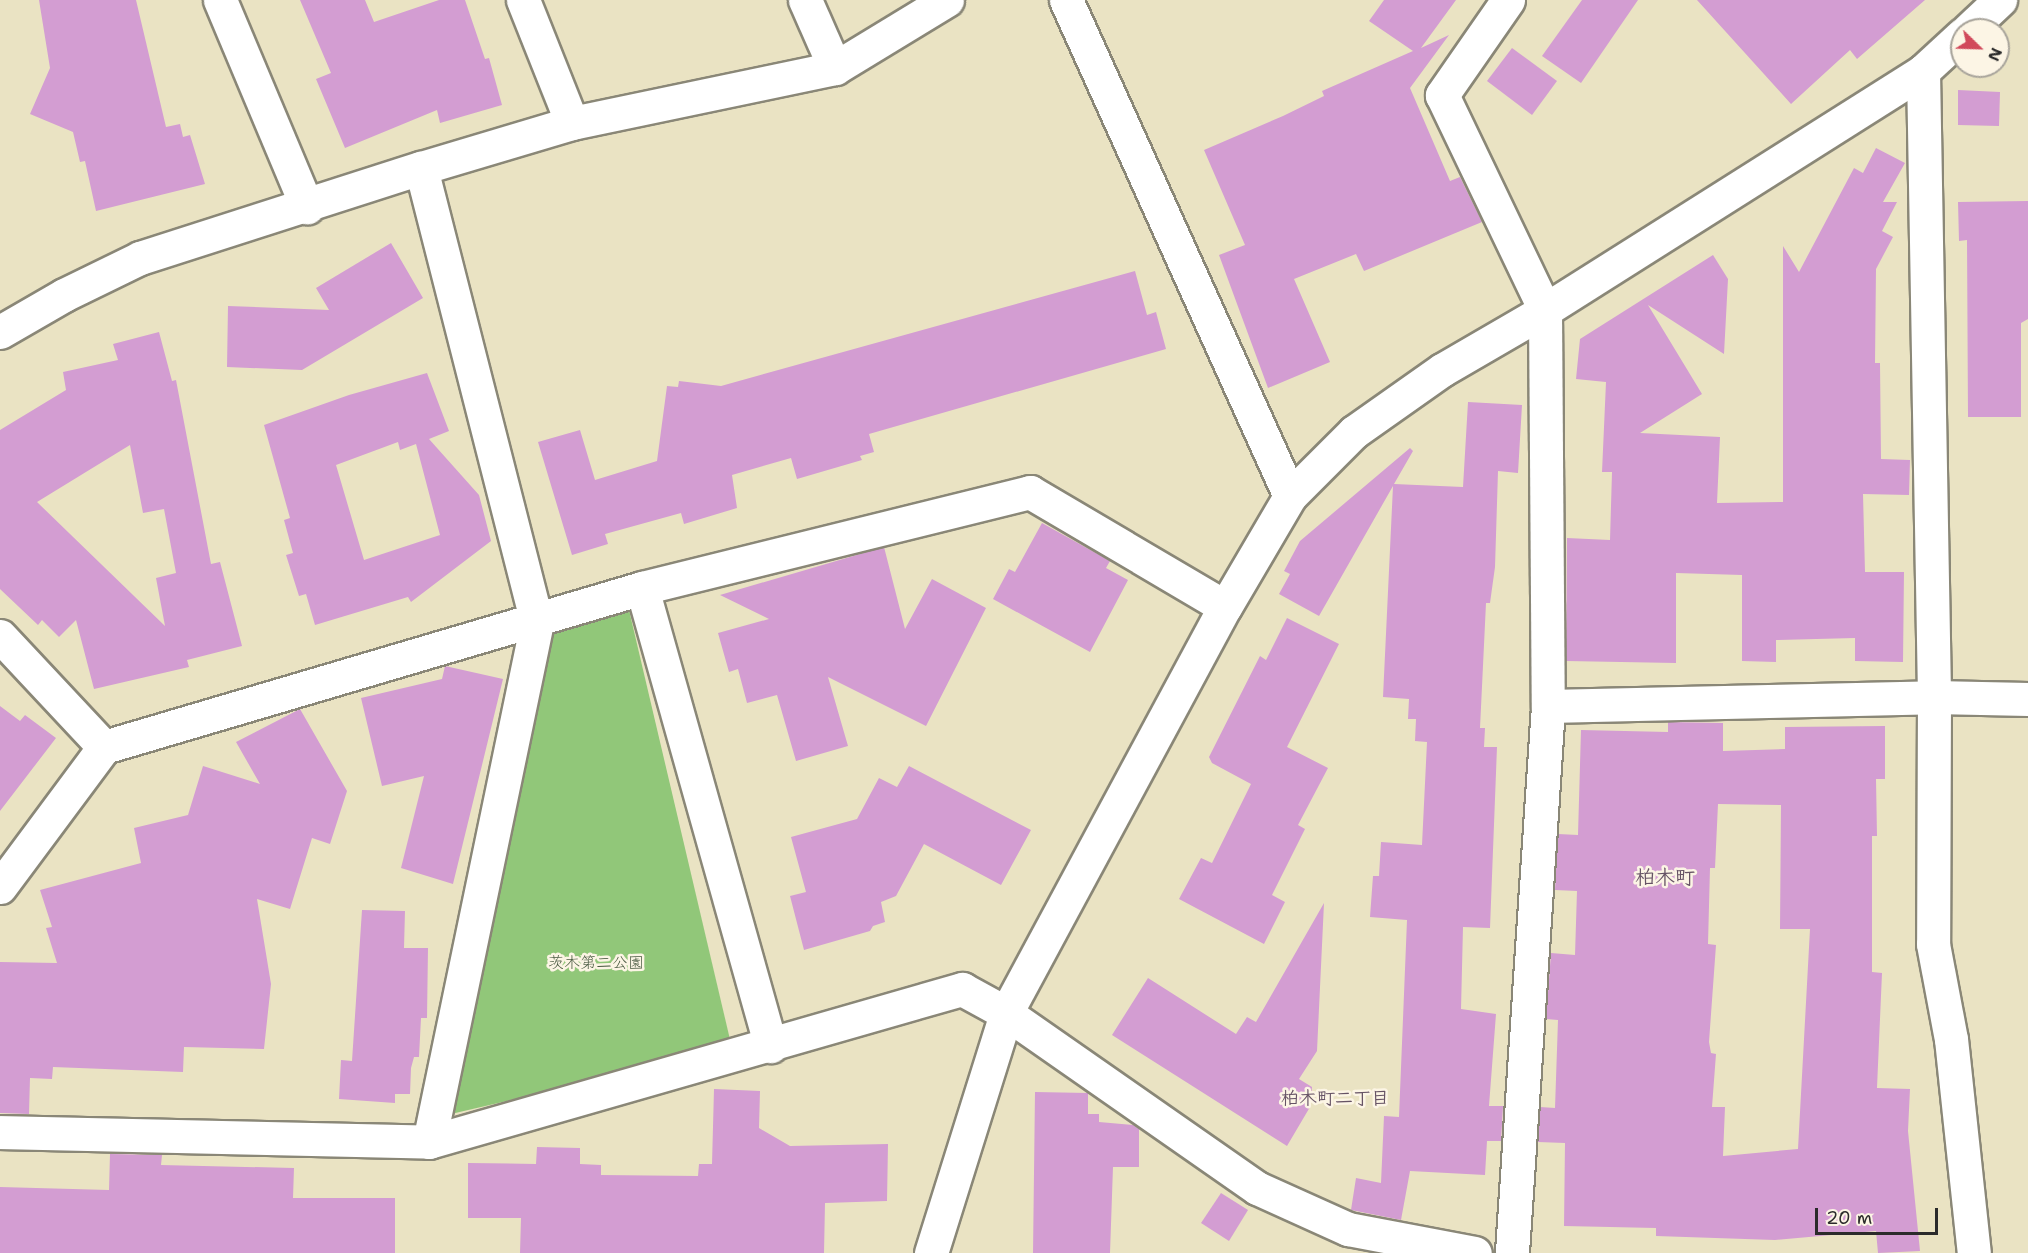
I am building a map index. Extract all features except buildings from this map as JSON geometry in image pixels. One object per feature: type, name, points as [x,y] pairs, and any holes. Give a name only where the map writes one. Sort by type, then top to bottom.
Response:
[{"type":"street","points":[[219,0],[307,207]]},
{"type":"street","points":[[523,0],[572,123]]},
{"type":"street","points":[[805,0],[835,68]]},
{"type":"street","points":[[0,332],[64,295],[140,258],[307,207],[421,168],[572,123],[835,68],[947,0]]},
{"type":"street","points":[[1066,0],[1290,496]]},
{"type":"street","points":[[1508,0],[1442,94],[1545,310],[1548,706],[1512,1253]]},
{"type":"street","points":[[1981,18],[2000,0]]},
{"type":"street","points":[[931,1253],[1006,1013],[1225,607],[1290,496],[1354,432],[1442,370],[1545,310],[1923,71],[1950,46]]},
{"type":"street","points":[[1923,71],[1934,697],[1933,944],[1951,1039],[1974,1253]]},
{"type":"street","points":[[421,168],[537,622],[429,1142]]},
{"type":"street","points":[[0,887],[104,747],[537,622],[642,588],[1030,492],[1225,607]]},
{"type":"street","points":[[642,588],[771,1046]]},
{"type":"street","points":[[0,636],[104,747]]},
{"type":"street","points":[[1548,706],[1934,697],[2028,699]]},
{"type":"street","points":[[0,1132],[429,1142],[771,1046],[962,989],[1006,1013],[1257,1188],[1348,1229],[1475,1253]]},
{"type":"green space","name":"茨木第二公園","points":[[629,610],[732,1048],[451,1114],[550,634]]},
{"type":"district","name":"柏木町","points":[[1665,877]]},
{"type":"district","name":"柏木町二丁目","points":[[1335,1098]]}]
